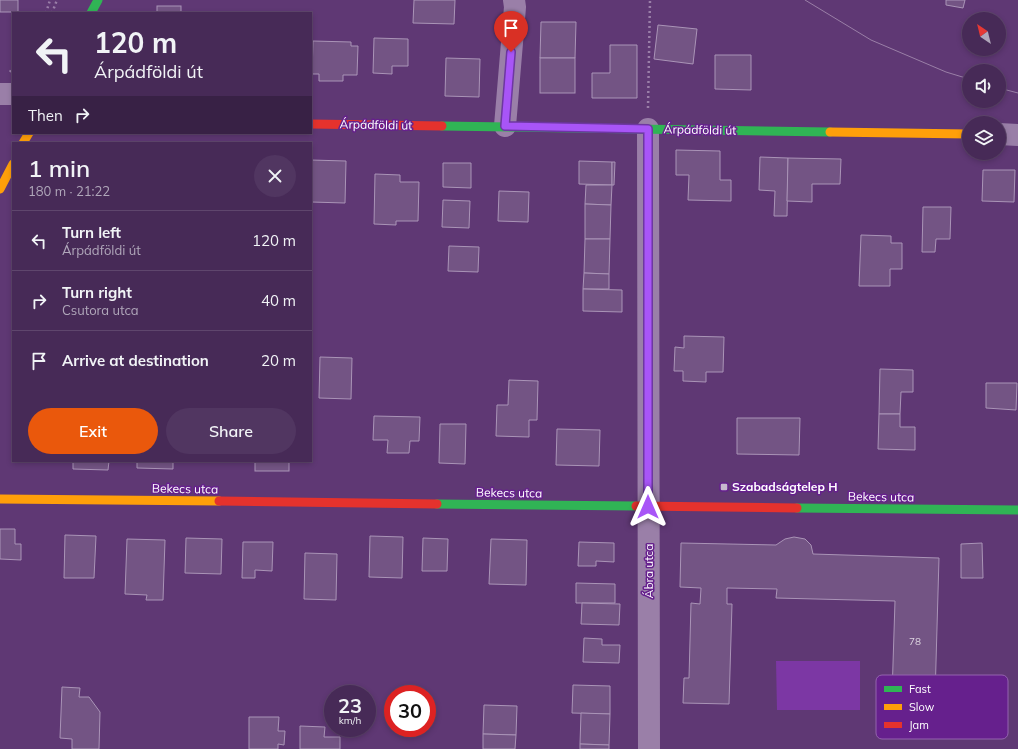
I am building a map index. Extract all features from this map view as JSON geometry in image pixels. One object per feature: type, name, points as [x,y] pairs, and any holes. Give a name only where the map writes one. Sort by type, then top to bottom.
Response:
[{"type":"street","points":[[92,12],[98,0]]},
{"type":"street","points":[[505,126],[515,7],[514,0]]},
{"type":"street","points":[[0,94],[12,94]]},
{"type":"street","name":"Árpádföldi út","points":[[312,124],[962,134]]},
{"type":"street","name":"Ábra utca","points":[[648,129],[648,507],[650,749]]},
{"type":"street","points":[[1006,134],[1018,135]]},
{"type":"street","points":[[0,190],[12,166]]},
{"type":"street","name":"Bekecs utca","points":[[0,499],[1018,510]]},
{"type":"path","points":[[46,12],[50,0]]},
{"type":"path","points":[[52,12],[57,0]]},
{"type":"path","points":[[648,129],[650,0]]},
{"type":"shaded area","points":[[776,661],[860,661],[860,710],[777,710]]},
{"type":"building","points":[[0,0],[18,0],[18,12],[0,12]]},
{"type":"building","points":[[414,0],[455,0],[454,24],[413,23]]},
{"type":"building","points":[[946,0],[965,0],[963,8],[946,5]]},
{"type":"building","points":[[157,6],[181,6],[181,12],[157,12]]},
{"type":"building","points":[[541,22],[576,22],[575,58],[540,58]]},
{"type":"building","points":[[658,25],[697,29],[693,64],[654,59]]},
{"type":"building","points":[[374,38],[408,39],[408,66],[392,66],[392,74],[373,73]]},
{"type":"building","points":[[313,41],[351,42],[351,46],[358,46],[357,75],[343,75],[343,81],[319,81],[319,74],[312,74]]},
{"type":"building","points":[[610,45],[637,45],[637,98],[592,98],[592,73],[610,73]]},
{"type":"building","points":[[715,55],[751,55],[751,90],[715,89]]},
{"type":"building","points":[[446,58],[480,59],[479,97],[445,96]]},
{"type":"building","points":[[540,58],[575,58],[575,93],[540,93]]},
{"type":"building","points":[[676,150],[720,151],[720,180],[731,180],[731,201],[688,200],[689,175],[676,175]]},
{"type":"building","points":[[760,157],[788,158],[787,216],[774,216],[775,191],[759,190]]},
{"type":"building","points":[[788,158],[841,159],[840,184],[812,184],[812,202],[787,201]]},
{"type":"building","points":[[312,160],[346,161],[345,203],[312,202]]},
{"type":"building","points":[[579,161],[612,162],[612,185],[579,184]]},
{"type":"building","points":[[612,162],[615,162],[614,185],[612,185]]},
{"type":"building","points":[[443,163],[471,163],[471,188],[443,187]]},
{"type":"building","points":[[983,170],[1015,170],[1014,202],[982,201]]},
{"type":"building","points":[[375,174],[400,175],[400,182],[419,182],[418,221],[396,221],[396,225],[374,224]]},
{"type":"building","points":[[586,185],[612,185],[611,205],[585,204]]},
{"type":"building","points":[[499,191],[529,192],[528,222],[498,221]]},
{"type":"building","points":[[443,200],[470,201],[469,228],[442,227]]},
{"type":"building","points":[[585,204],[611,205],[610,239],[585,239]]},
{"type":"building","points":[[923,207],[951,207],[950,239],[936,239],[935,252],[922,252]]},
{"type":"building","points":[[861,235],[891,236],[891,243],[902,243],[902,269],[890,269],[890,286],[859,286]]},
{"type":"building","points":[[585,239],[610,239],[609,274],[584,273]]},
{"type":"building","points":[[449,246],[479,247],[478,272],[448,271]]},
{"type":"building","points":[[584,273],[609,274],[609,289],[583,289]]},
{"type":"building","points":[[583,289],[622,290],[622,312],[583,311]]},
{"type":"building","points":[[684,336],[724,337],[723,372],[706,372],[706,382],[683,381],[683,371],[674,371],[675,347],[684,348]]},
{"type":"building","points":[[320,357],[352,358],[351,399],[319,398]]},
{"type":"building","points":[[880,369],[913,370],[913,392],[901,392],[900,414],[879,414]]},
{"type":"building","points":[[509,380],[538,381],[537,420],[529,420],[529,437],[496,436],[497,405],[508,405]]},
{"type":"building","points":[[986,383],[1017,383],[1016,410],[986,408]]},
{"type":"building","points":[[879,414],[900,414],[900,427],[915,427],[915,450],[878,449]]},
{"type":"building","points":[[374,416],[420,417],[419,441],[410,441],[409,453],[387,453],[388,440],[373,440]]},
{"type":"building","points":[[737,418],[800,418],[799,455],[737,454]]},
{"type":"building","points":[[440,424],[466,424],[465,464],[439,463]]},
{"type":"building","points":[[557,429],[600,430],[599,466],[556,465]]},
{"type":"building","points":[[73,462],[109,462],[108,470],[73,469]]},
{"type":"building","points":[[137,462],[173,462],[173,469],[137,468]]},
{"type":"building","points":[[255,462],[289,462],[289,471],[255,471]]},
{"type":"building","points":[[0,529],[15,529],[15,544],[21,544],[21,560],[0,559]]},
{"type":"building","points":[[65,535],[96,536],[94,578],[64,578]]},
{"type":"building","points":[[370,536],[403,537],[402,578],[369,577]]},
{"type":"building","points":[[794,537],[805,539],[811,545],[813,554],[939,558],[936,675],[893,675],[895,601],[776,598],[777,589],[727,588],[727,604],[732,604],[729,704],[683,703],[684,678],[689,678],[691,603],[700,604],[701,588],[680,587],[681,543],[776,545],[785,539]]},
{"type":"building","points":[[186,538],[222,539],[221,574],[185,573]]},
{"type":"building","points":[[423,538],[448,539],[447,571],[422,571]]},
{"type":"building","points":[[127,539],[165,540],[163,600],[146,600],[147,595],[125,594]]},
{"type":"building","points":[[491,539],[527,540],[526,585],[489,584]]},
{"type":"building","points":[[243,542],[273,542],[272,571],[255,570],[255,578],[242,578]]},
{"type":"building","points":[[579,542],[614,543],[614,562],[596,561],[596,566],[578,566]]},
{"type":"building","points":[[982,543],[983,578],[961,578],[961,544]]},
{"type":"building","points":[[305,553],[337,554],[336,600],[304,599]]},
{"type":"building","points":[[576,583],[615,584],[615,603],[576,603]]},
{"type":"building","points":[[582,603],[620,604],[619,625],[581,624]]},
{"type":"building","points":[[584,638],[602,639],[602,645],[620,645],[619,663],[583,662]]},
{"type":"building","points":[[573,685],[610,686],[610,714],[572,713]]},
{"type":"building","points":[[62,687],[80,688],[79,697],[89,697],[100,712],[99,749],[72,749],[72,739],[60,738]]},
{"type":"building","points":[[484,705],[517,706],[516,735],[483,734]]},
{"type":"building","points":[[581,713],[610,714],[609,745],[580,744]]},
{"type":"building","points":[[249,717],[279,717],[278,731],[285,731],[284,745],[278,744],[278,749],[249,749]]},
{"type":"building","points":[[300,726],[324,727],[324,737],[340,737],[340,749],[300,749]]},
{"type":"building","points":[[483,734],[516,735],[515,749],[483,749]]},
{"type":"building","points":[[580,744],[609,745],[609,749],[580,749]]},
{"type":"tram line","points":[[805,0],[871,40],[946,72],[962,77]]},
{"type":"tram line","points":[[1006,90],[1018,93]]},
{"type":"traffic: fast","points":[[92,12],[98,0]]},
{"type":"traffic: fast","points":[[442,126],[830,132]]},
{"type":"traffic: fast","points":[[437,504],[636,506]]},
{"type":"traffic: fast","points":[[797,508],[1018,510]]},
{"type":"traffic: slow","points":[[830,132],[962,134]]},
{"type":"traffic: slow","points":[[24,142],[28,134]]},
{"type":"traffic: slow","points":[[0,189],[12,166]]},
{"type":"traffic: slow","points":[[0,499],[219,501]]},
{"type":"traffic: jam","points":[[312,124],[442,126]]},
{"type":"traffic: jam","points":[[219,501],[437,504]]},
{"type":"traffic: jam","points":[[636,506],[797,508]]},
{"type":"place","name":"Szabadságtelep H","points":[[724,487]]},
{"type":"route","points":[[511,52],[505,126],[648,129],[648,507]]}]
